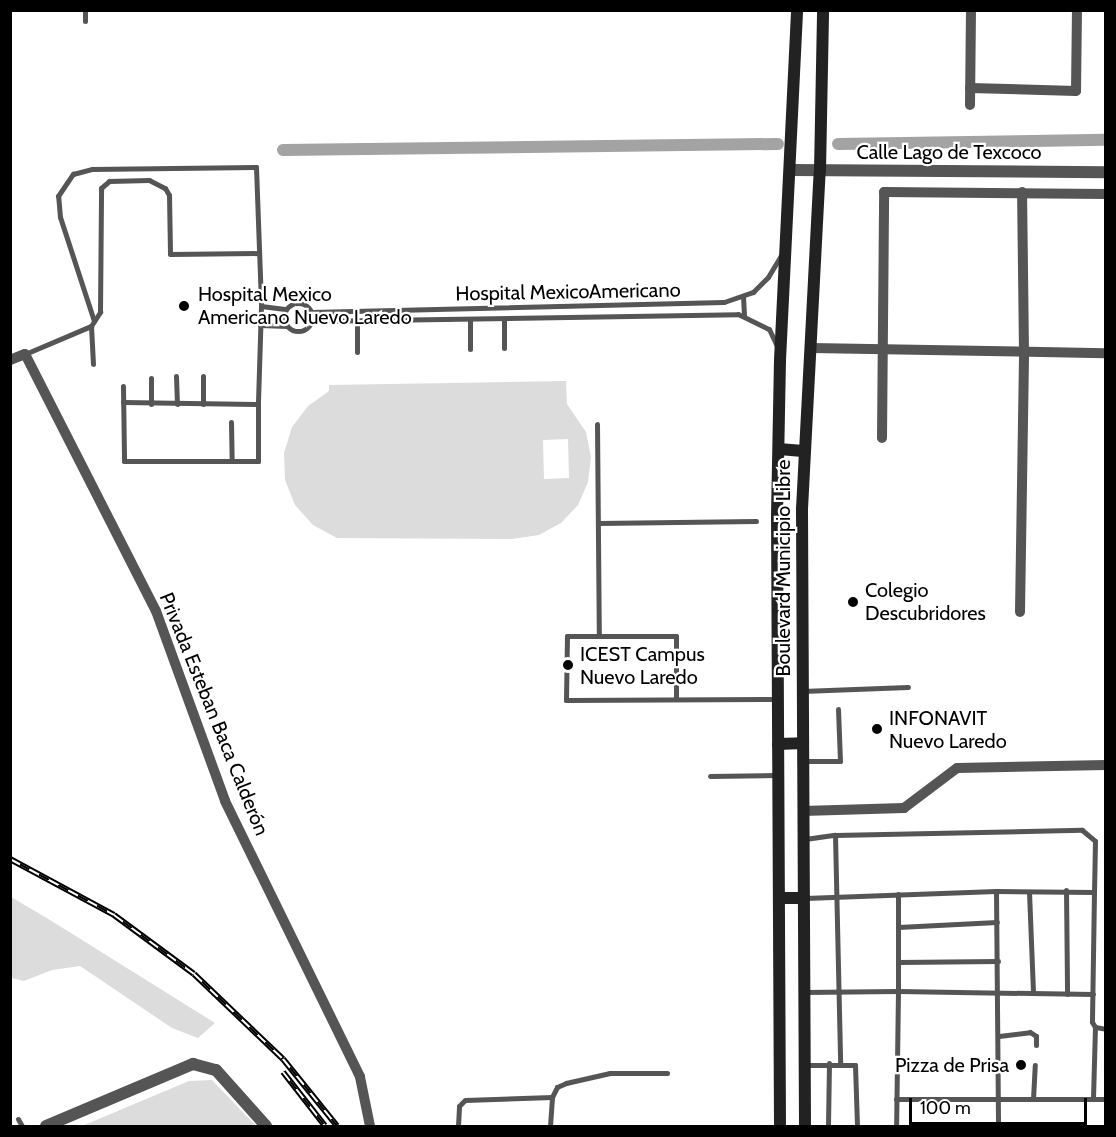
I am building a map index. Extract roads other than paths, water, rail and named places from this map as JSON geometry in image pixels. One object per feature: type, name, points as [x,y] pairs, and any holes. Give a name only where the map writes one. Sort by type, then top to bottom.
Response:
[{"type":"main road","name":"Boulevard Municipio Libre","points":[[780,1126],[778,699],[780,360],[792,170],[797,10]]},
{"type":"main road","name":"Boulevard Municipio Libre","points":[[805,1126],[803,451],[820,171],[823,10]]},
{"type":"main road","points":[[779,449],[803,451]]},
{"type":"main road","points":[[778,744],[803,743]]},
{"type":"main road","points":[[779,898],[804,898]]},
{"type":"street","points":[[970,105],[971,10]]},
{"type":"street","points":[[970,88],[1076,91],[1077,10]]},
{"type":"street","name":"Calle Lago de Texcoco","points":[[792,170],[1106,172]]},
{"type":"street","points":[[882,438],[884,192],[1106,194]]},
{"type":"street","points":[[1020,612],[1024,352],[1022,192]]},
{"type":"street","points":[[811,348],[1106,353]]},
{"type":"street","points":[[10,360],[25,354]]},
{"type":"street","name":"Privada Esteban Baca Calderón","points":[[25,354],[156,611],[225,801],[360,1077],[370,1126]]},
{"type":"street","points":[[803,811],[904,808],[912,805],[944,774],[957,768],[1106,765]]},
{"type":"street","points":[[46,1126],[194,1064],[216,1070],[266,1126]]},
{"type":"lane","points":[[85,10],[85,21]]},
{"type":"lane","points":[[93,364],[93,323],[60,217],[57,196],[73,174],[92,168],[256,167],[261,306],[258,461],[124,460],[123,386]]},
{"type":"lane","points":[[25,354],[93,323],[102,306],[101,188],[109,181],[149,180],[165,188],[169,195],[170,254],[259,253]]},
{"type":"lane","name":"Hospital MexicoAmericano","points":[[311,312],[724,303],[743,296],[768,277],[788,234]]},
{"type":"lane","points":[[743,296],[744,315],[769,329],[780,360]]},
{"type":"lane","points":[[260,326],[287,326],[302,331],[312,321],[311,312],[297,302],[285,309],[261,306]]},
{"type":"lane","points":[[612,317],[613,306]]},
{"type":"lane","points":[[285,309],[287,326]]},
{"type":"lane","points":[[465,309],[470,349]]},
{"type":"lane","points":[[378,310],[378,320]]},
{"type":"lane","name":"Hospital MexicoAmericano","points":[[312,321],[744,315]]},
{"type":"lane","points":[[504,319],[504,348]]},
{"type":"lane","points":[[357,321],[357,352]]},
{"type":"lane","points":[[176,376],[177,404]]},
{"type":"lane","points":[[202,376],[203,404]]},
{"type":"lane","points":[[151,378],[151,404]]},
{"type":"lane","points":[[123,402],[258,404]]},
{"type":"lane","points":[[231,422],[232,461]]},
{"type":"lane","points":[[597,424],[599,636]]},
{"type":"lane","points":[[598,523],[756,521]]},
{"type":"lane","points":[[676,699],[676,636],[567,636],[566,700],[778,699]]},
{"type":"lane","points":[[802,691],[908,687]]},
{"type":"lane","points":[[803,761],[840,761],[838,710]]},
{"type":"lane","points":[[710,776],[778,776]]},
{"type":"lane","points":[[803,839],[835,835],[1082,830],[1095,841],[1093,1098]]},
{"type":"lane","points":[[835,835],[840,1063]]},
{"type":"lane","points":[[1066,890],[1067,994]]},
{"type":"lane","points":[[804,898],[996,891],[1094,892]]},
{"type":"lane","points":[[996,891],[999,1126]]},
{"type":"lane","points":[[1029,892],[1033,993]]},
{"type":"lane","points":[[896,1126],[898,894]]},
{"type":"lane","points":[[898,927],[997,922]]},
{"type":"lane","points":[[898,962],[998,961]]},
{"type":"lane","points":[[804,992],[1093,994]]},
{"type":"lane","points":[[1095,1027],[1106,1029]]},
{"type":"lane","points":[[999,1036],[1030,1032],[1036,1036],[1036,1045]]},
{"type":"lane","points":[[805,1065],[851,1062],[858,1069],[857,1126]]},
{"type":"lane","points":[[828,1126],[829,1063]]},
{"type":"lane","points":[[1034,1099],[1035,1065]]},
{"type":"lane","points":[[550,1126],[552,1097],[557,1087],[610,1073],[667,1073]]},
{"type":"lane","points":[[458,1126],[459,1106],[465,1100],[552,1097]]},
{"type":"lane","points":[[896,1099],[1106,1099]]},
{"type":"lane","points":[[18,1119],[22,1126]]},
{"type":"waterway","points":[[838,144],[1106,140]]},
{"type":"waterway","points":[[283,150],[778,144]]},
{"type":"railway","points":[[10,859],[114,915],[194,974],[283,1059],[337,1126]]},
{"type":"railway","points":[[283,1072],[325,1126]]},
{"type":"place","name":"Hospital Mexico Americano Nuevo Laredo","points":[[184,306]]},
{"type":"place","name":"Colegio Descubridores","points":[[853,602]]},
{"type":"place","name":"ICEST Campus Nuevo Laredo","points":[[568,665]]},
{"type":"place","name":"INFONAVIT Nuevo Laredo","points":[[877,729]]},
{"type":"place","name":"Pizza de Prisa","points":[[1021,1065]]}]
